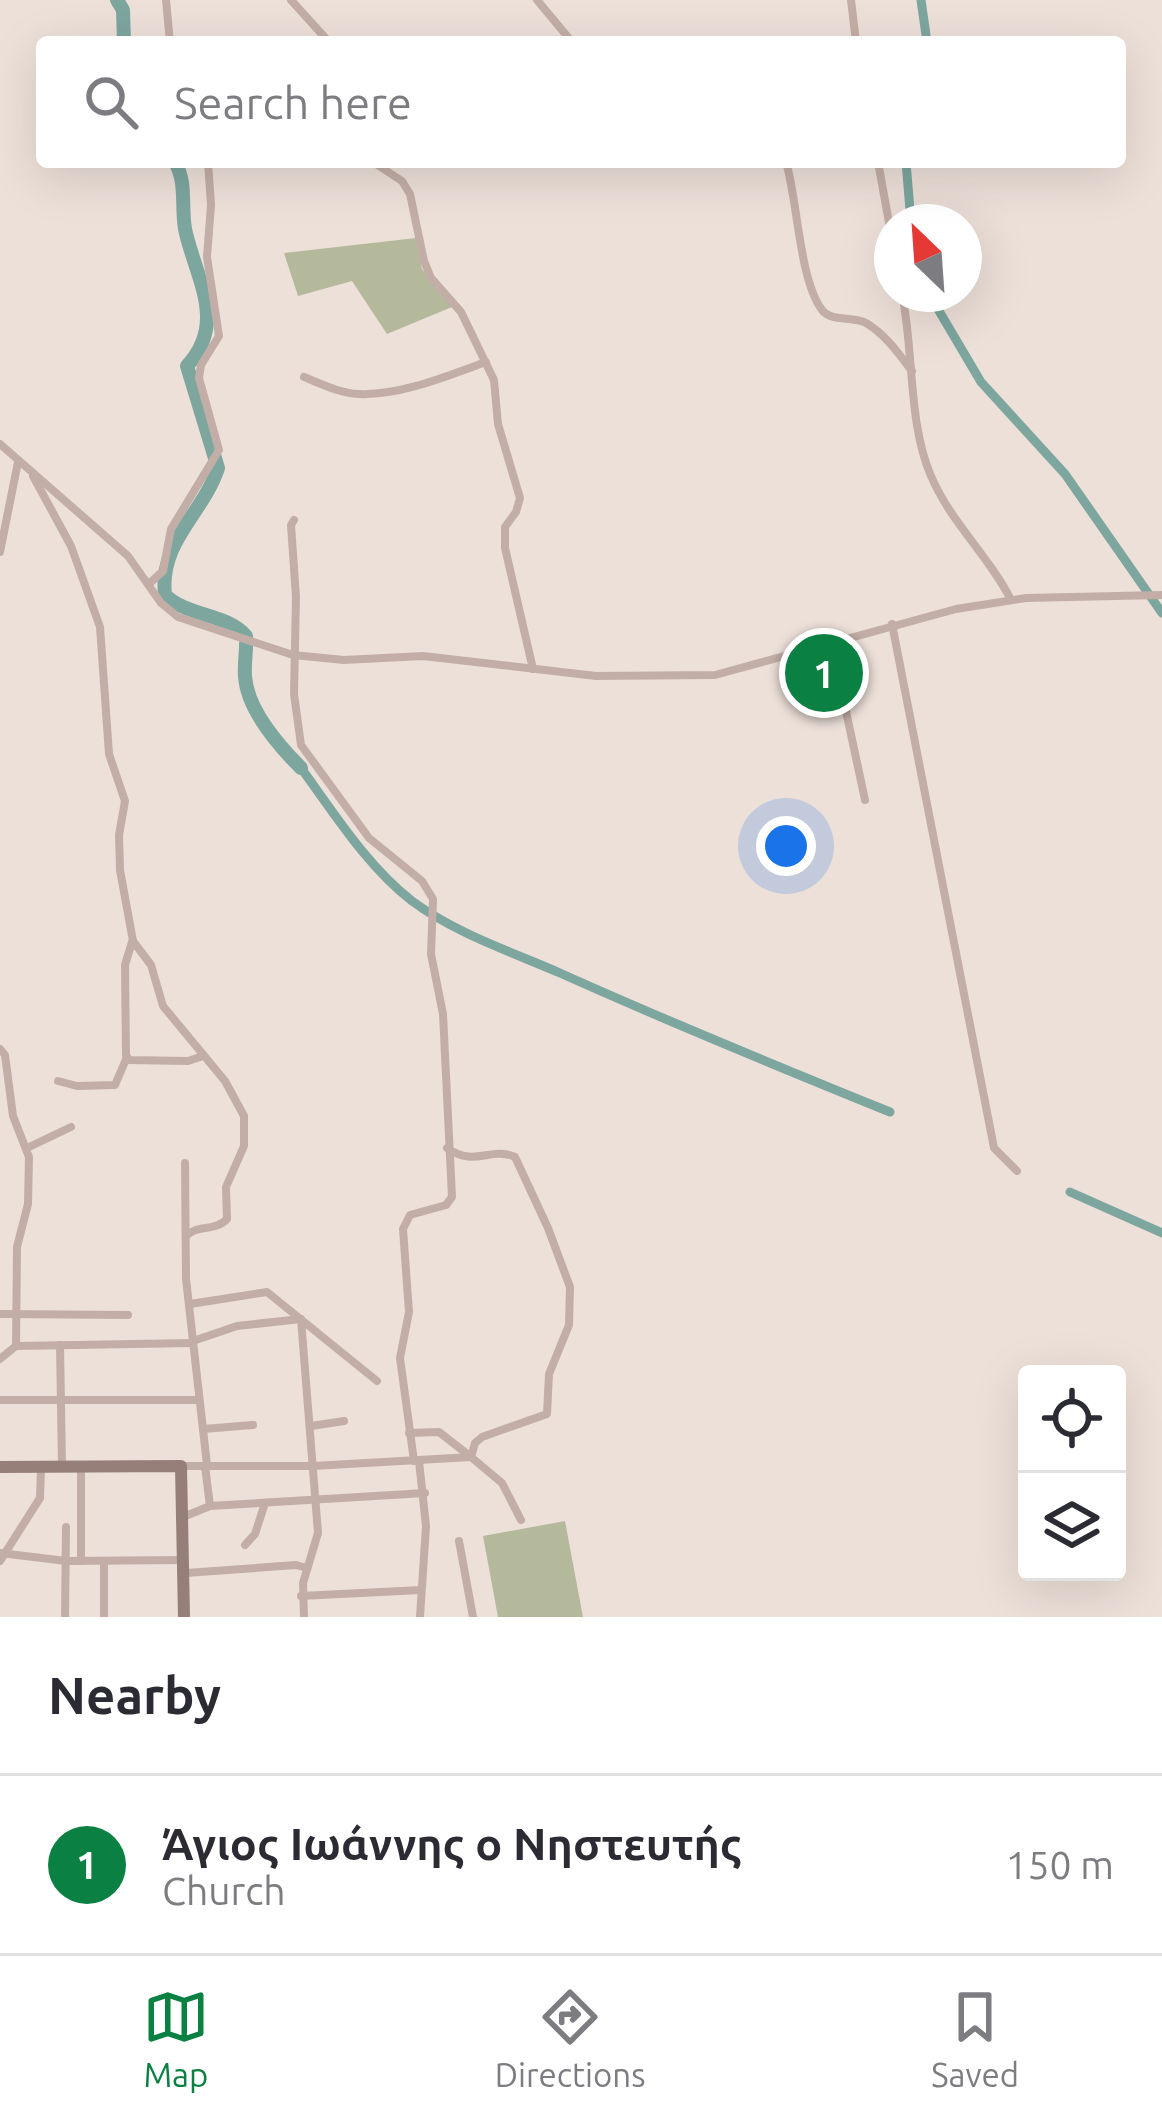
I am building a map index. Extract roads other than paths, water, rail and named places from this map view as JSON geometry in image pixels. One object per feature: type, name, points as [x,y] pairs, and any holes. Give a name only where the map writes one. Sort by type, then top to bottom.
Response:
[{"type":"street","points":[[166,0],[169,36]]},
{"type":"street","points":[[291,0],[323,36]]},
{"type":"street","points":[[537,0],[567,36]]},
{"type":"street","points":[[851,0],[855,36]]},
{"type":"street","points":[[149,584],[163,571],[171,529],[220,450],[200,378],[201,365],[219,336],[207,257],[208,168]]},
{"type":"street","points":[[382,168],[402,181],[410,194],[431,278],[461,312],[496,388],[499,431],[520,498],[504,533],[533,669]]},
{"type":"street","points":[[787,168],[804,261],[820,308],[827,316],[865,322],[913,373]]},
{"type":"street","points":[[879,168],[886,204]]},
{"type":"street","points":[[905,312],[920,439],[929,472],[1011,600]]},
{"type":"street","points":[[304,377],[338,391],[363,394],[438,379],[486,362]]},
{"type":"street","points":[[0,444],[128,556],[161,603],[178,617],[292,655],[344,660],[423,656],[596,676],[715,675],[892,624],[1011,600],[1158,595]]},
{"type":"street","points":[[0,552],[18,462]]},
{"type":"street","points":[[32,472],[70,546],[100,627],[109,754],[125,801],[120,870],[133,941],[151,965],[163,1006],[240,1106],[246,1123],[244,1146],[228,1178],[227,1219],[186,1236]]},
{"type":"street","points":[[294,520],[292,655],[297,734],[309,759],[369,838],[427,886],[433,899],[432,966],[445,1039],[449,1203],[412,1214],[403,1224],[409,1312],[400,1365],[409,1433],[425,1493],[420,1617]]},
{"type":"street","points":[[892,624],[994,1148],[1016,1172]]},
{"type":"street","points":[[831,641],[866,800]]},
{"type":"street","points":[[58,1081],[77,1087],[115,1085],[127,1058],[125,965],[133,941]]},
{"type":"street","points":[[0,1049],[5,1055],[13,1116],[27,1148],[28,1204],[17,1247],[16,1346]]},
{"type":"street","points":[[127,1058],[188,1061],[203,1055]]},
{"type":"street","points":[[27,1148],[71,1127]]},
{"type":"street","points":[[447,1148],[466,1158],[504,1153],[517,1160],[570,1287],[569,1325],[549,1374],[547,1414],[482,1437],[471,1456]]},
{"type":"street","points":[[184,1163],[189,1304],[210,1506]]},
{"type":"street","points":[[189,1304],[265,1292],[377,1382]]},
{"type":"street","points":[[0,1314],[128,1315]]},
{"type":"street","points":[[0,1359],[16,1346],[193,1342],[234,1327],[301,1319]]},
{"type":"street","points":[[288,1617],[304,1616],[301,1596],[318,1534],[301,1319]]},
{"type":"street","points":[[60,1346],[62,1466]]},
{"type":"street","points":[[0,1400],[200,1400]]},
{"type":"street","points":[[311,1426],[344,1421]]},
{"type":"street","points":[[203,1429],[254,1425]]},
{"type":"street","points":[[409,1433],[440,1432],[471,1456],[502,1483],[520,1520]]},
{"type":"street","points":[[0,1467],[313,1466],[471,1456]]},
{"type":"street","points":[[81,1466],[81,1561]]},
{"type":"street","points":[[182,1466],[184,1617]]},
{"type":"street","points":[[1,1556],[23,1530],[40,1498],[41,1467]]},
{"type":"street","points":[[183,1517],[210,1506],[425,1493]]},
{"type":"street","points":[[245,1544],[255,1534],[265,1503]]},
{"type":"street","points":[[65,1617],[66,1527]]},
{"type":"street","points":[[459,1540],[472,1617]]},
{"type":"street","points":[[1,1556],[307,1568]]},
{"type":"street","points":[[104,1561],[104,1617]]},
{"type":"street","points":[[301,1596],[421,1590]]},
{"type":"waterway","points":[[117,0],[123,10],[124,36]]},
{"type":"waterway","points":[[921,0],[926,36]]},
{"type":"waterway","points":[[178,168],[185,229],[207,316],[199,349],[187,366],[218,468],[175,543],[165,595],[246,636],[245,676],[251,701],[274,738],[301,768]]},
{"type":"waterway","points":[[906,168],[910,204]]},
{"type":"waterway","points":[[940,312],[981,382],[1065,474],[1162,613]]},
{"type":"waterway","points":[[301,768],[396,887],[447,923],[890,1112]]},
{"type":"waterway","points":[[1070,1192],[1162,1233]]},
{"type":"place","name":"Άγιος Ιωάννης ο Νηστευτής","points":[[824,673]]}]
